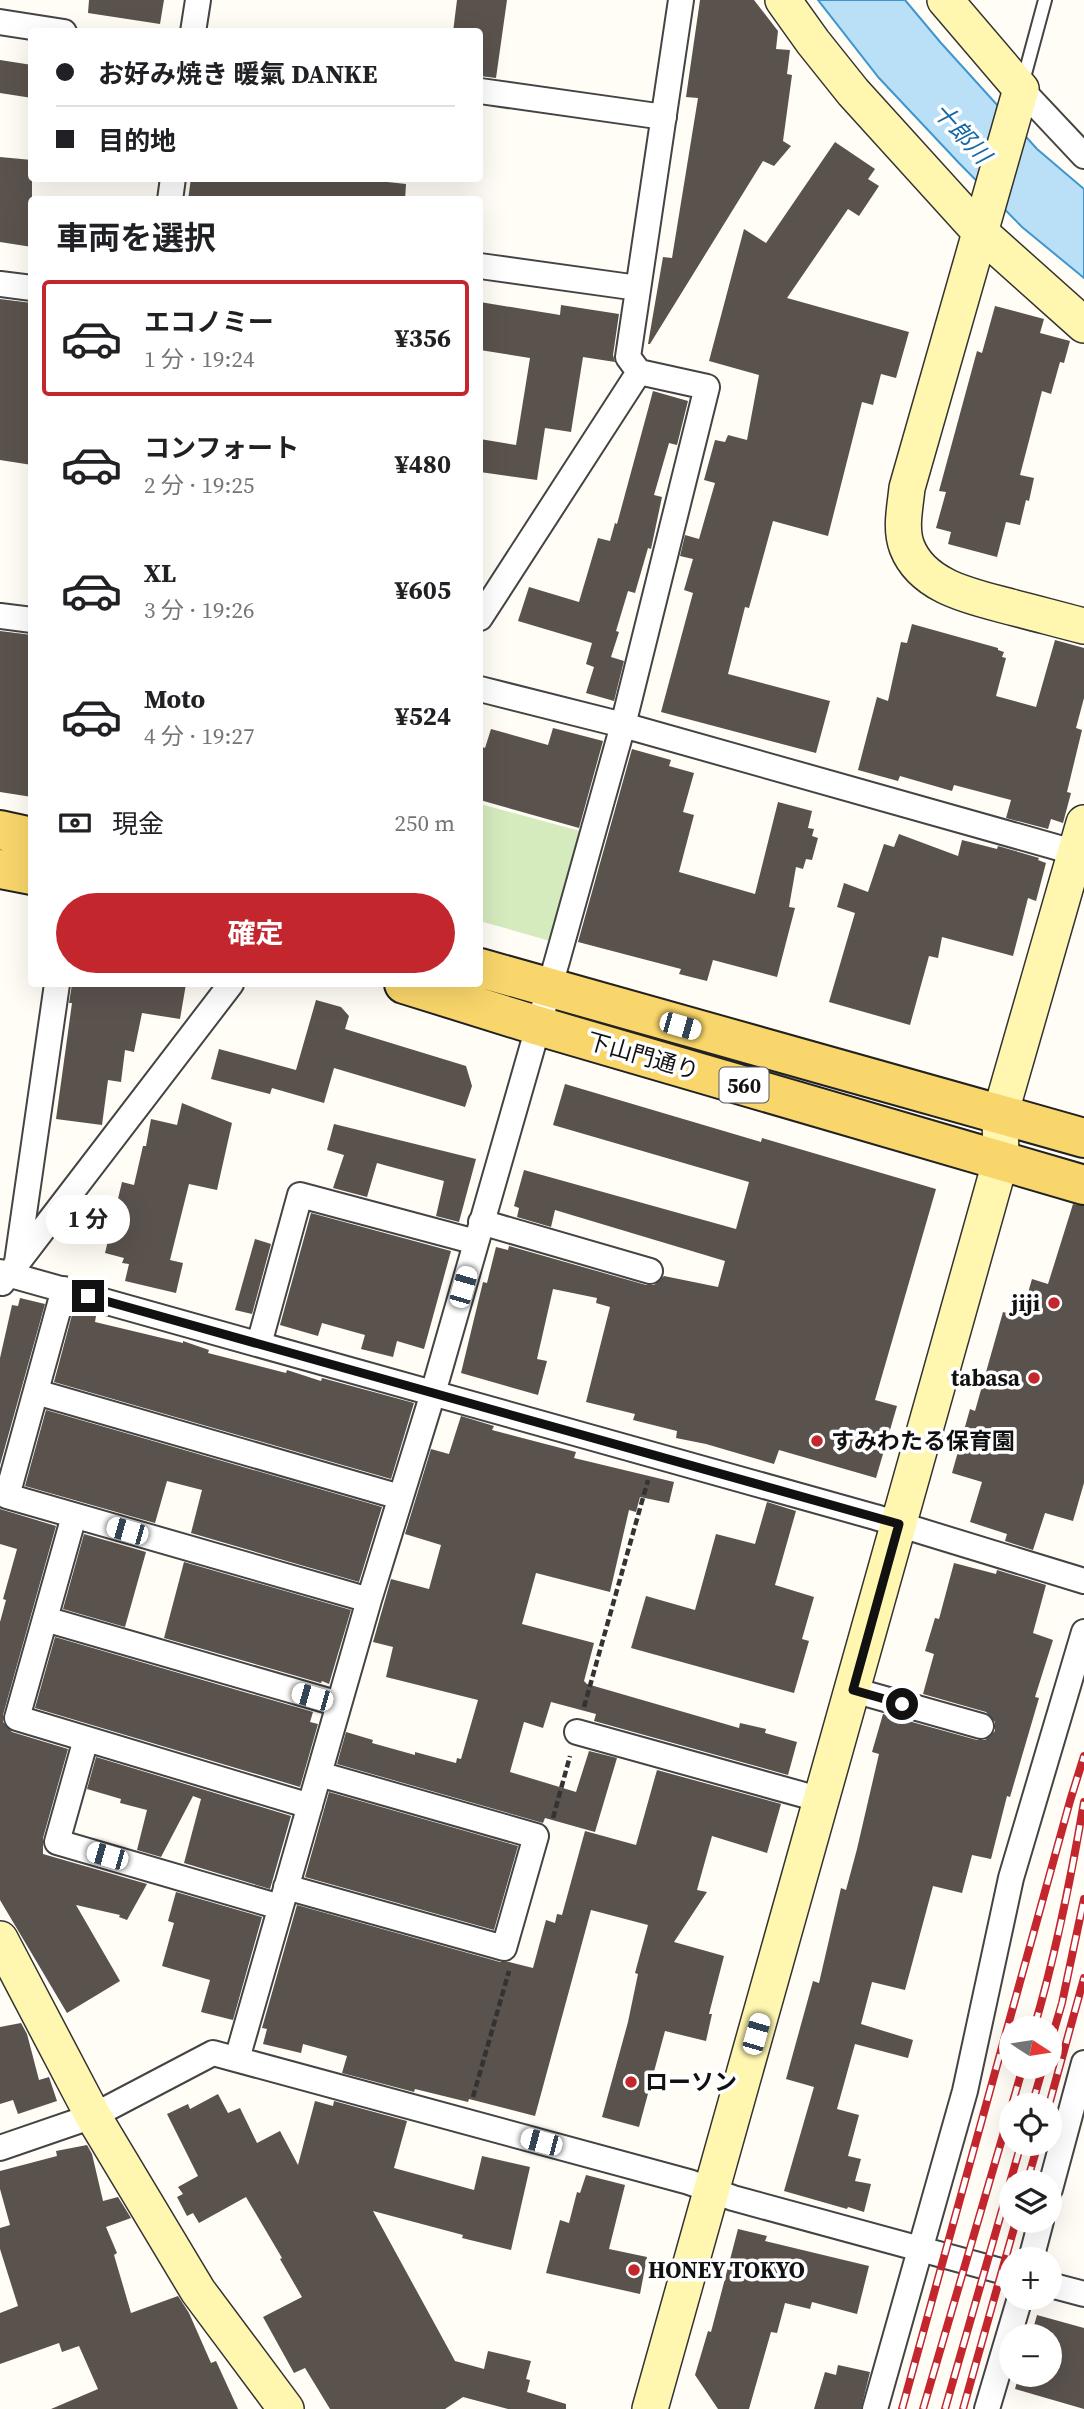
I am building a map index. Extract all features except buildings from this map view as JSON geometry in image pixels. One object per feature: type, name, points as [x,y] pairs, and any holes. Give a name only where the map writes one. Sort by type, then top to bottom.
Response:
[{"type":"main road","points":[[0,830],[28,836]]},
{"type":"main road","points":[[0,869],[28,874]]},
{"type":"main road","name":"下山門通り","points":[[483,969],[1084,1138]]},
{"type":"main road","name":"下山門通り","points":[[414,987],[1084,1185]]},
{"type":"street","points":[[194,28],[198,0]]},
{"type":"street","points":[[237,2059],[369,1600],[433,1393],[624,725],[707,387],[639,372],[628,357],[681,0]]},
{"type":"street","points":[[783,0],[853,92],[1084,325]]},
{"type":"street","points":[[945,0],[1019,95],[1084,156]]},
{"type":"street","points":[[0,22],[38,28]]},
{"type":"street","points":[[483,91],[664,117]]},
{"type":"street","points":[[1019,95],[907,488],[903,532],[916,563],[928,576],[960,593],[1084,626]]},
{"type":"street","points":[[483,266],[638,288]]},
{"type":"street","points":[[0,284],[28,288]]},
{"type":"street","points":[[483,613],[639,372]]},
{"type":"street","points":[[0,615],[28,619]]},
{"type":"street","points":[[483,690],[1081,844],[1000,1115],[1001,1159],[650,2409]]},
{"type":"street","points":[[6,1274],[56,987]]},
{"type":"street","points":[[6,1274],[229,987]]},
{"type":"street","points":[[259,1344],[300,1195],[650,1271]]},
{"type":"street","points":[[6,1274],[899,1524],[1084,1581]]},
{"type":"street","points":[[64,1289],[6,1496],[369,1600]]},
{"type":"street","points":[[36,1392],[400,1497]]},
{"type":"street","points":[[74,1516],[17,1718],[310,1806]]},
{"type":"street","points":[[45,1619],[339,1704]]},
{"type":"street","points":[[875,2409],[965,2091],[1011,1878],[1084,1632]]},
{"type":"street","points":[[853,1690],[981,1726]]},
{"type":"street","points":[[577,1732],[822,1800]]},
{"type":"street","points":[[86,1739],[57,1842],[504,1948],[536,1836],[319,1774]]},
{"type":"street","points":[[0,1939],[93,2116],[198,2291],[286,2409]]},
{"type":"street","points":[[0,2148],[93,2116],[213,2053],[999,2270]]},
{"type":"street","points":[[1055,2170],[1084,2063]]},
{"type":"street","points":[[1062,2288],[1084,2294]]},
{"type":"street","points":[[986,2409],[1016,2310]]},
{"type":"lane","points":[[1019,95],[1045,0]]},
{"type":"path","points":[[550,1826],[655,1455]]},
{"type":"path","points":[[466,2122],[512,1961]]},
{"type":"green space","points":[[483,805],[580,831],[550,941],[483,922]]},
{"type":"water","name":"十郎川","points":[[818,0],[905,0],[1037,149],[1084,189],[1084,278],[1022,227],[959,163],[879,78]]},
{"type":"railway","points":[[902,2409],[1084,1756]]},
{"type":"railway","points":[[1037,2016],[1062,1916],[1084,1802]]},
{"type":"railway","points":[[1058,2016],[1084,1899]]},
{"type":"railway","points":[[1052,2093],[1084,1978]]},
{"type":"railway","points":[[923,2409],[1019,2079]]},
{"type":"railway","points":[[1035,2093],[1040,2079]]},
{"type":"railway","points":[[945,2409],[1018,2156]]},
{"type":"railway","points":[[1030,2170],[1035,2156]]},
{"type":"railway","points":[[963,2409],[1013,2233]]},
{"type":"place","name":"jiji","points":[[1054,1303]]},
{"type":"place","name":"tabasa","points":[[1034,1378]]},
{"type":"place","name":"すみわたる保育園","points":[[817,1441]]},
{"type":"place","name":"ローソン","points":[[631,2082]]},
{"type":"place","name":"HONEY TOKYO","points":[[634,2270]]},
{"type":"route","points":[[88,1296],[899,1524],[853,1690],[902,1704]]}]
